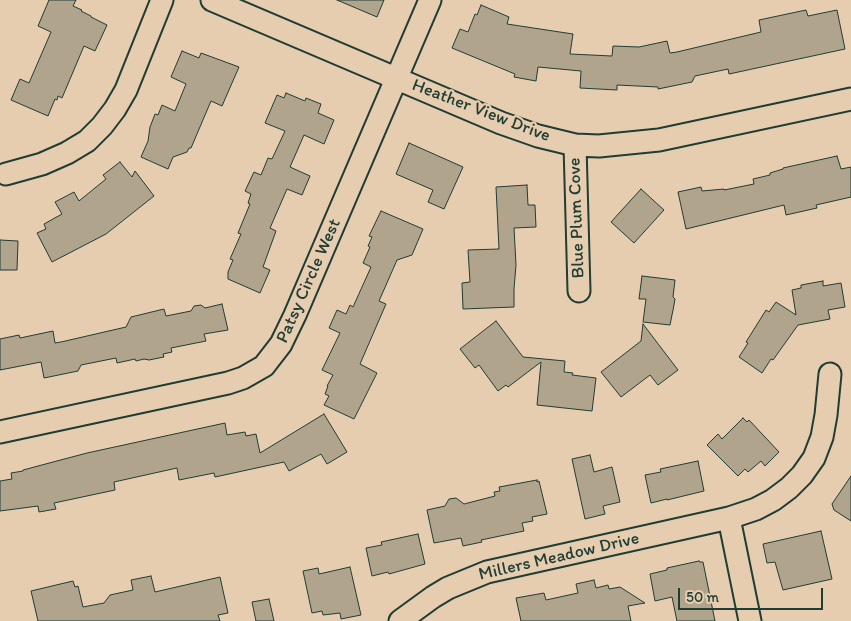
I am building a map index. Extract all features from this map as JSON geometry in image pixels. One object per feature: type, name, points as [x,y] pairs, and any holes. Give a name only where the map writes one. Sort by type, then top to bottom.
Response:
[{"type":"street","points":[[6,174],[42,164],[67,153],[87,141],[102,126],[126,90],[162,0]]},
{"type":"street","name":"Heather View Drive","points":[[212,0],[500,122],[538,136],[575,145],[600,146],[659,140],[851,99]]},
{"type":"street","name":"Patsy Circle West","points":[[0,432],[228,383],[243,378],[264,366],[281,344],[295,316],[430,0]]},
{"type":"street","name":"Blue Plum Cove","points":[[575,145],[579,291]]},
{"type":"street","name":"Millers Meadow Drive","points":[[400,621],[448,588],[487,572],[729,518],[756,509],[773,500],[790,488],[814,458],[822,437],[830,374]]},
{"type":"street","points":[[729,518],[750,621]]},
{"type":"building","points":[[49,0],[76,0],[73,6],[107,25],[95,51],[84,46],[62,98],[58,96],[57,100],[55,99],[48,116],[11,100],[20,79],[29,83],[51,32],[38,26]]},
{"type":"building","points":[[337,0],[384,0],[377,17]]},
{"type":"building","points":[[481,5],[509,17],[507,24],[573,34],[570,54],[612,56],[613,46],[639,47],[667,41],[670,53],[677,52],[761,32],[759,20],[806,10],[808,16],[837,10],[845,49],[729,74],[728,69],[695,76],[692,82],[658,89],[658,87],[617,85],[617,90],[580,88],[581,71],[538,67],[536,81],[514,77],[515,74],[452,48],[460,29],[468,32],[475,14],[477,15]]},
{"type":"building","points":[[182,51],[199,58],[201,53],[239,67],[222,106],[211,101],[191,148],[187,152],[173,157],[168,169],[141,157],[148,141],[150,127],[155,114],[158,115],[162,105],[175,111],[186,84],[171,77]]},
{"type":"building","points":[[286,93],[305,101],[306,98],[321,104],[318,113],[334,120],[324,144],[304,135],[290,167],[310,176],[302,195],[287,189],[270,228],[276,231],[263,267],[270,270],[260,293],[228,279],[228,272],[233,260],[230,259],[241,234],[238,233],[250,204],[248,203],[251,194],[245,191],[254,172],[261,175],[268,158],[272,159],[285,131],[265,123],[277,95],[284,98]]},
{"type":"building","points":[[409,143],[463,167],[444,209],[428,202],[433,190],[396,174]]},
{"type":"building","points":[[837,156],[841,169],[851,167],[851,197],[816,205],[817,208],[786,215],[784,205],[686,229],[678,192],[701,187],[702,191],[724,190],[754,184],[753,179],[770,175],[770,173],[783,168]]},
{"type":"building","points":[[120,162],[132,177],[135,171],[154,196],[106,234],[52,262],[37,233],[46,229],[44,224],[62,214],[55,202],[74,192],[79,201],[106,179],[103,175]]},
{"type":"building","points":[[527,185],[528,205],[535,205],[536,227],[514,228],[516,265],[514,307],[463,309],[462,283],[470,282],[468,250],[499,249],[496,187]]},
{"type":"building","points":[[641,189],[664,210],[634,243],[611,222]]},
{"type":"building","points":[[381,211],[423,229],[412,255],[397,260],[379,301],[386,304],[360,364],[377,373],[354,419],[324,405],[329,396],[325,394],[327,386],[333,375],[322,370],[340,333],[329,328],[337,310],[346,314],[350,305],[353,307],[371,267],[363,263],[370,247],[368,246],[372,237],[369,236]]},
{"type":"building","points":[[0,240],[18,241],[17,270],[0,270]]},
{"type":"building","points":[[642,276],[675,280],[673,297],[675,299],[670,325],[643,322],[646,299],[639,299]]},
{"type":"building","points":[[823,281],[823,286],[841,283],[845,307],[828,310],[830,319],[798,325],[762,373],[739,357],[766,310],[769,312],[776,302],[796,315],[792,290],[801,288],[801,285]]},
{"type":"building","points":[[222,304],[228,330],[204,334],[206,341],[171,348],[172,352],[163,354],[164,357],[136,361],[135,359],[117,363],[116,358],[81,365],[78,371],[44,378],[41,362],[0,370],[0,339],[19,335],[20,338],[53,331],[55,343],[126,327],[131,317],[164,309],[166,316],[191,311],[194,306],[201,305],[205,308]]},
{"type":"building","points":[[496,321],[523,357],[565,361],[564,372],[596,378],[592,411],[537,405],[541,362],[508,387],[506,385],[498,391],[479,365],[475,368],[460,349]]},
{"type":"building","points":[[643,324],[678,370],[658,385],[650,375],[621,397],[601,372],[641,341]]},
{"type":"building","points":[[324,414],[347,452],[327,464],[321,454],[289,471],[284,462],[215,477],[214,473],[179,480],[177,468],[114,482],[115,490],[54,503],[56,509],[39,512],[38,506],[0,511],[0,481],[12,479],[11,473],[87,453],[225,423],[227,435],[245,432],[246,436],[256,434],[260,453]]},
{"type":"building","points":[[743,418],[747,422],[749,420],[779,452],[765,466],[761,461],[748,472],[745,469],[738,476],[707,445],[718,434],[722,439]]},
{"type":"building","points":[[590,455],[594,472],[612,467],[620,502],[603,506],[605,514],[585,519],[572,459]]},
{"type":"building","points":[[698,461],[704,491],[651,503],[645,475],[661,472],[660,469]]},
{"type":"building","points":[[851,476],[851,521],[834,510],[832,504]]},
{"type":"building","points":[[537,480],[537,482],[539,481],[547,514],[532,517],[533,521],[522,523],[524,531],[481,540],[482,542],[463,546],[461,538],[434,543],[427,510],[445,506],[449,499],[456,498],[464,504],[495,496],[494,492],[500,491],[499,487]]},
{"type":"building","points":[[821,531],[832,579],[783,590],[775,562],[767,563],[763,544]]},
{"type":"building","points":[[418,534],[425,564],[389,574],[388,572],[372,576],[366,548],[382,545],[381,542]]},
{"type":"building","points":[[699,561],[703,562],[715,621],[677,621],[672,597],[655,601],[650,574]]},
{"type":"building","points":[[350,567],[361,615],[341,619],[340,613],[323,615],[322,611],[312,613],[303,571],[318,568],[319,574]]},
{"type":"building","points":[[151,576],[155,592],[220,577],[228,613],[218,615],[220,621],[38,621],[31,591],[73,581],[75,587],[78,586],[83,607],[104,603],[110,595],[133,590],[131,580]]},
{"type":"building","points":[[594,580],[596,588],[608,585],[609,589],[620,587],[645,603],[628,606],[631,621],[521,621],[516,598],[544,593],[546,600],[578,593],[576,584]]},
{"type":"building","points":[[269,599],[274,621],[256,621],[252,602]]}]
